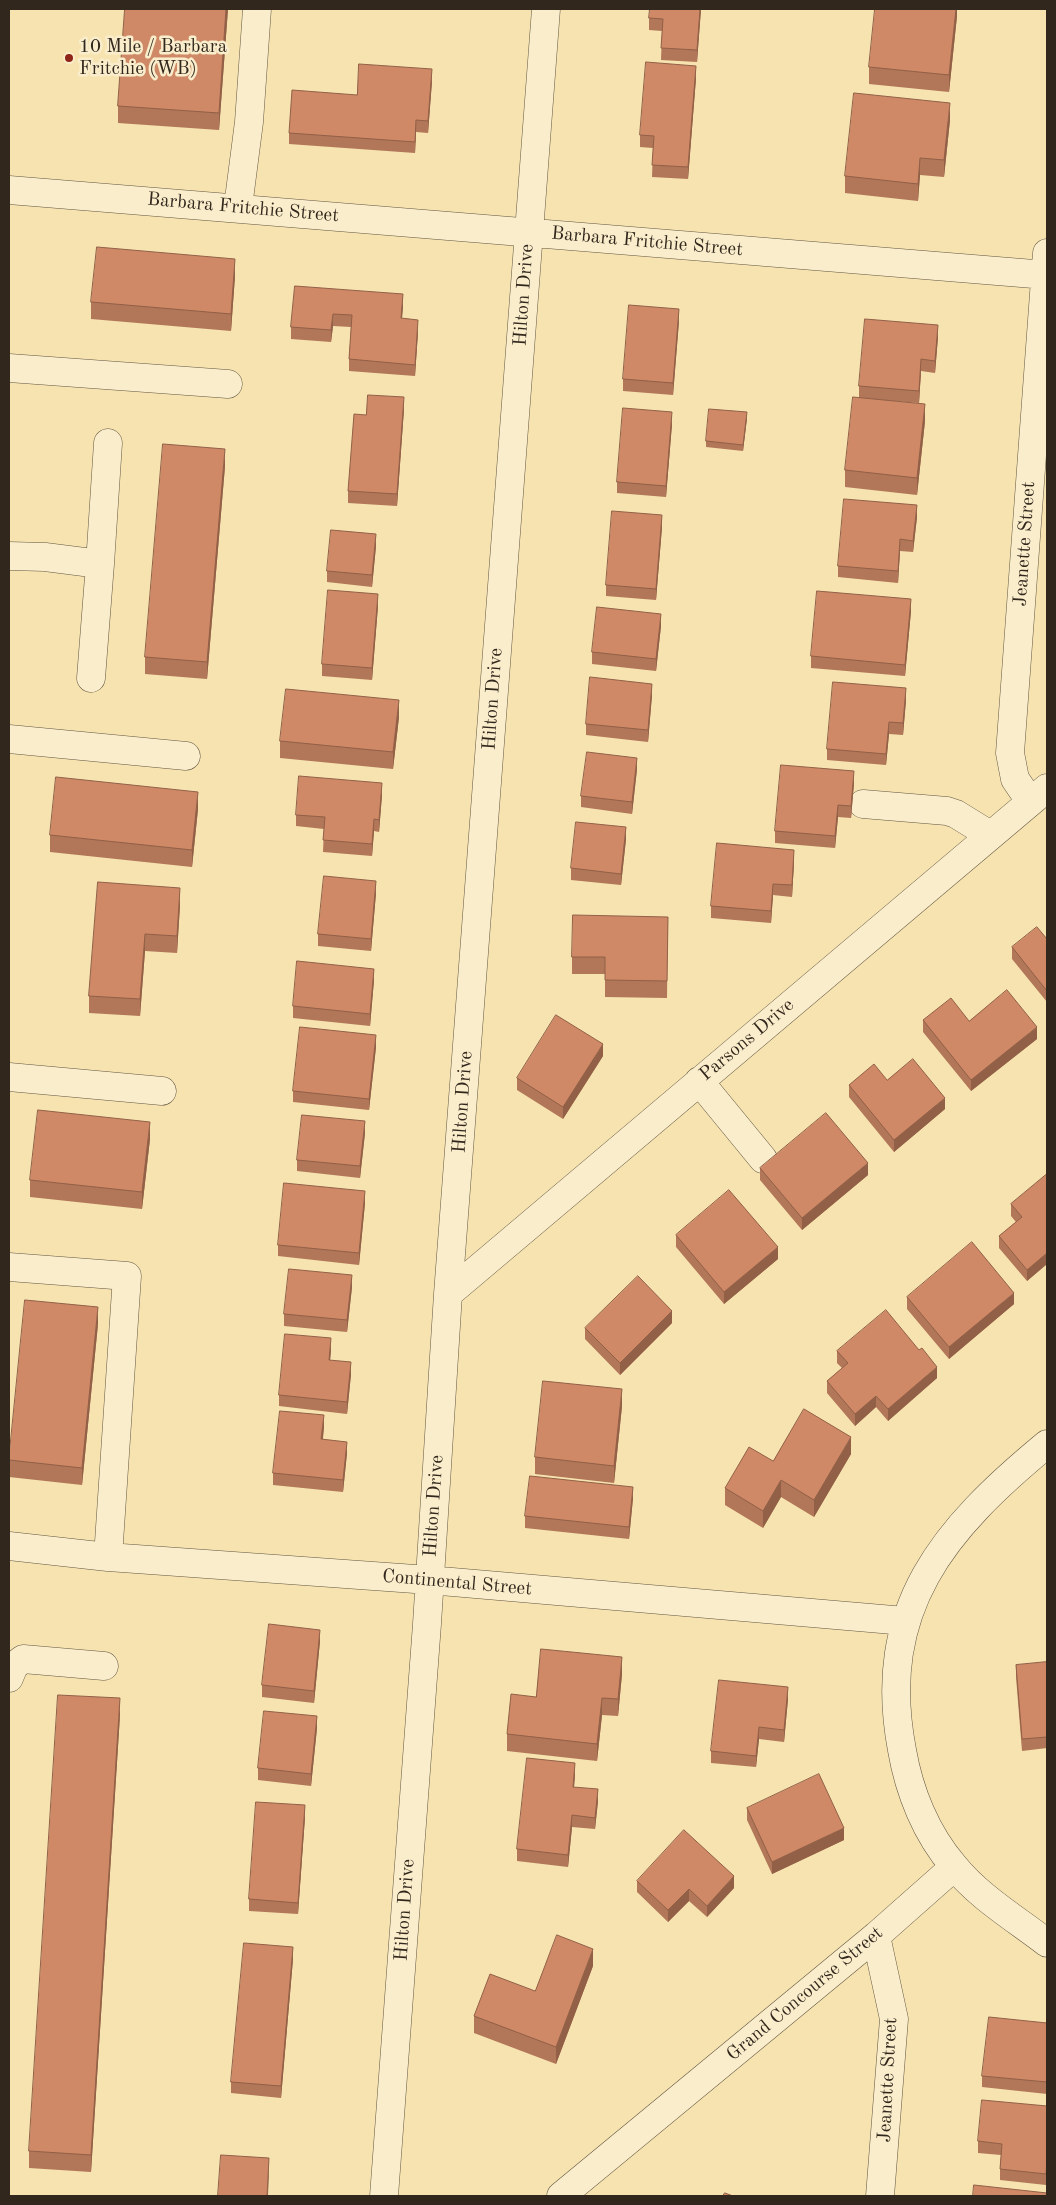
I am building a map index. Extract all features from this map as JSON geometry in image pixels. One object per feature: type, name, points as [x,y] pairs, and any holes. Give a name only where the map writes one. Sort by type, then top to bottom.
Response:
[{"type":"street","points":[[238,207],[249,122],[257,9]]},
{"type":"street","name":"Hilton Drive","points":[[384,2196],[448,1294],[546,9]]},
{"type":"street","name":"Barbara Fritchie Street","points":[[9,190],[238,207],[529,233],[1046,264]]},
{"type":"street","name":"Jeanette Street","points":[[1039,794],[1015,779],[1010,753],[1046,264]]},
{"type":"street","points":[[9,368],[228,384]]},
{"type":"street","points":[[91,678],[108,443]]},
{"type":"street","points":[[9,556],[45,557],[100,564]]},
{"type":"street","points":[[9,739],[186,756]]},
{"type":"street","name":"Parsons Drive","points":[[448,1294],[1039,794]]},
{"type":"street","points":[[863,804],[947,811],[956,814],[990,835]]},
{"type":"street","points":[[9,1077],[162,1091]]},
{"type":"street","points":[[699,1081],[763,1159]]},
{"type":"street","points":[[9,1267],[127,1276],[108,1557]]},
{"type":"street","points":[[1047,1444],[1010,1474],[972,1511],[943,1546],[918,1592],[905,1622],[897,1658],[894,1692],[897,1726],[905,1769],[916,1802],[931,1834],[954,1867],[988,1899],[1047,1943]]},
{"type":"street","name":"Continental Street","points":[[9,1546],[108,1557],[429,1580],[905,1622]]},
{"type":"street","points":[[9,1678],[14,1666],[23,1659],[104,1666]]},
{"type":"street","name":"Grand Concourse Street","points":[[561,2196],[876,1936],[954,1867]]},
{"type":"street","name":"Jeanette Street","points":[[876,1936],[894,2019],[880,2196]]},
{"type":"building","points":[[125,9],[226,9],[219,113],[118,106]]},
{"type":"building","points":[[650,9],[700,9],[697,50],[661,48],[663,19],[649,18]]},
{"type":"building","points":[[875,9],[956,9],[949,75],[869,67]]},
{"type":"building","points":[[646,62],[696,66],[688,167],[652,165],[654,136],[640,135]]},
{"type":"building","points":[[359,64],[432,69],[428,121],[416,120],[415,142],[289,133],[292,90],[357,95]]},
{"type":"building","points":[[854,93],[950,103],[944,160],[920,158],[918,184],[845,176]]},
{"type":"building","points":[[97,247],[235,259],[231,314],[91,302]]},
{"type":"building","points":[[295,286],[403,294],[401,318],[418,320],[415,365],[349,359],[352,315],[333,314],[331,330],[291,327]]},
{"type":"building","points":[[629,305],[679,309],[673,383],[623,379]]},
{"type":"building","points":[[865,319],[938,325],[935,361],[921,359],[919,391],[859,386]]},
{"type":"building","points":[[368,395],[404,397],[397,494],[348,491],[354,414],[366,415]]},
{"type":"building","points":[[853,397],[925,404],[917,478],[845,470]]},
{"type":"building","points":[[623,408],[672,412],[666,486],[617,482]]},
{"type":"building","points":[[709,409],[747,412],[743,445],[706,441]]},
{"type":"building","points":[[163,444],[225,449],[207,662],[145,657]]},
{"type":"building","points":[[844,499],[917,505],[913,541],[900,539],[898,571],[838,566]]},
{"type":"building","points":[[612,511],[662,515],[656,589],[606,585]]},
{"type":"building","points":[[331,530],[376,534],[372,575],[327,571]]},
{"type":"building","points":[[328,590],[378,594],[372,668],[322,664]]},
{"type":"building","points":[[817,591],[911,599],[905,665],[811,656]]},
{"type":"building","points":[[597,607],[661,614],[656,659],[592,652]]},
{"type":"building","points":[[590,677],[652,684],[648,730],[586,724]]},
{"type":"building","points":[[833,682],[906,688],[903,723],[889,722],[886,754],[827,749]]},
{"type":"building","points":[[286,689],[399,700],[393,752],[280,741]]},
{"type":"building","points":[[587,752],[637,758],[632,802],[581,796]]},
{"type":"building","points":[[781,765],[854,771],[851,806],[838,805],[835,836],[775,831]]},
{"type":"building","points":[[299,776],[382,783],[379,820],[374,819],[372,844],[323,840],[325,817],[296,815]]},
{"type":"building","points":[[56,777],[198,792],[192,850],[50,835]]},
{"type":"building","points":[[576,822],[626,827],[621,874],[571,868]]},
{"type":"building","points":[[717,843],[794,850],[792,885],[773,884],[771,911],[711,906]]},
{"type":"building","points":[[324,876],[376,881],[371,939],[318,934]]},
{"type":"building","points":[[98,882],[180,888],[177,936],[145,934],[140,999],[89,996]]},
{"type":"building","points":[[573,915],[668,917],[667,981],[605,980],[605,957],[572,957]]},
{"type":"building","points":[[1037,927],[1047,939],[1047,991],[1012,947]]},
{"type":"building","points":[[297,961],[374,969],[370,1014],[293,1006]]},
{"type":"building","points":[[1007,990],[1037,1027],[971,1080],[923,1020],[951,998],[969,1021]]},
{"type":"building","points":[[556,1015],[603,1044],[563,1107],[517,1078]]},
{"type":"building","points":[[300,1027],[376,1035],[369,1099],[293,1091]]},
{"type":"building","points":[[913,1059],[945,1098],[894,1140],[849,1085],[874,1064],[887,1080]]},
{"type":"building","points":[[38,1110],[150,1122],[142,1192],[30,1180]]},
{"type":"building","points":[[826,1113],[868,1163],[802,1218],[760,1168]]},
{"type":"building","points":[[302,1115],[365,1121],[360,1166],[297,1160]]},
{"type":"building","points":[[1047,1174],[1047,1253],[1027,1270],[999,1236],[1022,1217],[1011,1204]]},
{"type":"building","points":[[284,1183],[365,1191],[359,1253],[278,1245]]},
{"type":"building","points":[[729,1190],[778,1247],[724,1292],[676,1235]]},
{"type":"building","points":[[972,1242],[1014,1293],[949,1347],[907,1297]]},
{"type":"building","points":[[289,1269],[352,1275],[347,1320],[284,1314]]},
{"type":"building","points":[[638,1276],[672,1311],[620,1363],[585,1328]]},
{"type":"building","points":[[25,1300],[98,1307],[82,1468],[9,1460]]},
{"type":"building","points":[[886,1310],[919,1350],[922,1348],[937,1367],[888,1409],[876,1396],[855,1414],[827,1381],[848,1363],[837,1351]]},
{"type":"building","points":[[285,1334],[331,1338],[329,1360],[351,1362],[347,1402],[279,1395]]},
{"type":"building","points":[[543,1381],[622,1389],[614,1466],[535,1457]]},
{"type":"building","points":[[804,1409],[851,1437],[814,1500],[781,1480],[763,1511],[725,1488],[749,1447],[773,1461]]},
{"type":"building","points":[[280,1411],[324,1415],[321,1439],[347,1442],[343,1480],[273,1473]]},
{"type":"building","points":[[530,1476],[633,1487],[629,1527],[525,1516]]},
{"type":"building","points":[[269,1624],[320,1630],[314,1691],[262,1685]]},
{"type":"building","points":[[541,1649],[622,1657],[618,1699],[602,1698],[597,1744],[507,1734],[511,1694],[536,1697]]},
{"type":"building","points":[[1047,1662],[1047,1737],[1022,1739],[1016,1665]]},
{"type":"building","points":[[719,1680],[788,1687],[784,1730],[759,1727],[756,1756],[711,1751]]},
{"type":"building","points":[[58,1695],[120,1698],[91,2155],[29,2151]]},
{"type":"building","points":[[264,1711],[317,1716],[311,1774],[258,1768]]},
{"type":"building","points":[[527,1758],[575,1763],[573,1787],[598,1789],[595,1818],[572,1815],[568,1855],[517,1849]]},
{"type":"building","points":[[819,1774],[844,1828],[772,1862],[747,1808]]},
{"type":"building","points":[[256,1802],[305,1805],[298,1903],[249,1899]]},
{"type":"building","points":[[684,1830],[734,1876],[707,1906],[689,1889],[668,1910],[637,1881]]},
{"type":"building","points":[[557,1935],[593,1949],[556,2047],[474,2016],[490,1974],[535,1991]]},
{"type":"building","points":[[244,1943],[293,1947],[281,2086],[231,2082]]},
{"type":"building","points":[[989,2017],[1047,2023],[1047,2082],[982,2076]]},
{"type":"building","points":[[982,2100],[1047,2106],[1046,2174],[1000,2169],[1002,2144],[978,2141]]},
{"type":"building","points":[[221,2155],[269,2158],[267,2196],[218,2196]]},
{"type":"building","points":[[974,2185],[1047,2193],[1047,2196],[973,2196]]},
{"type":"place","name":"10 Mile / Barbara Fritchie (WB)","points":[[69,58]]}]
